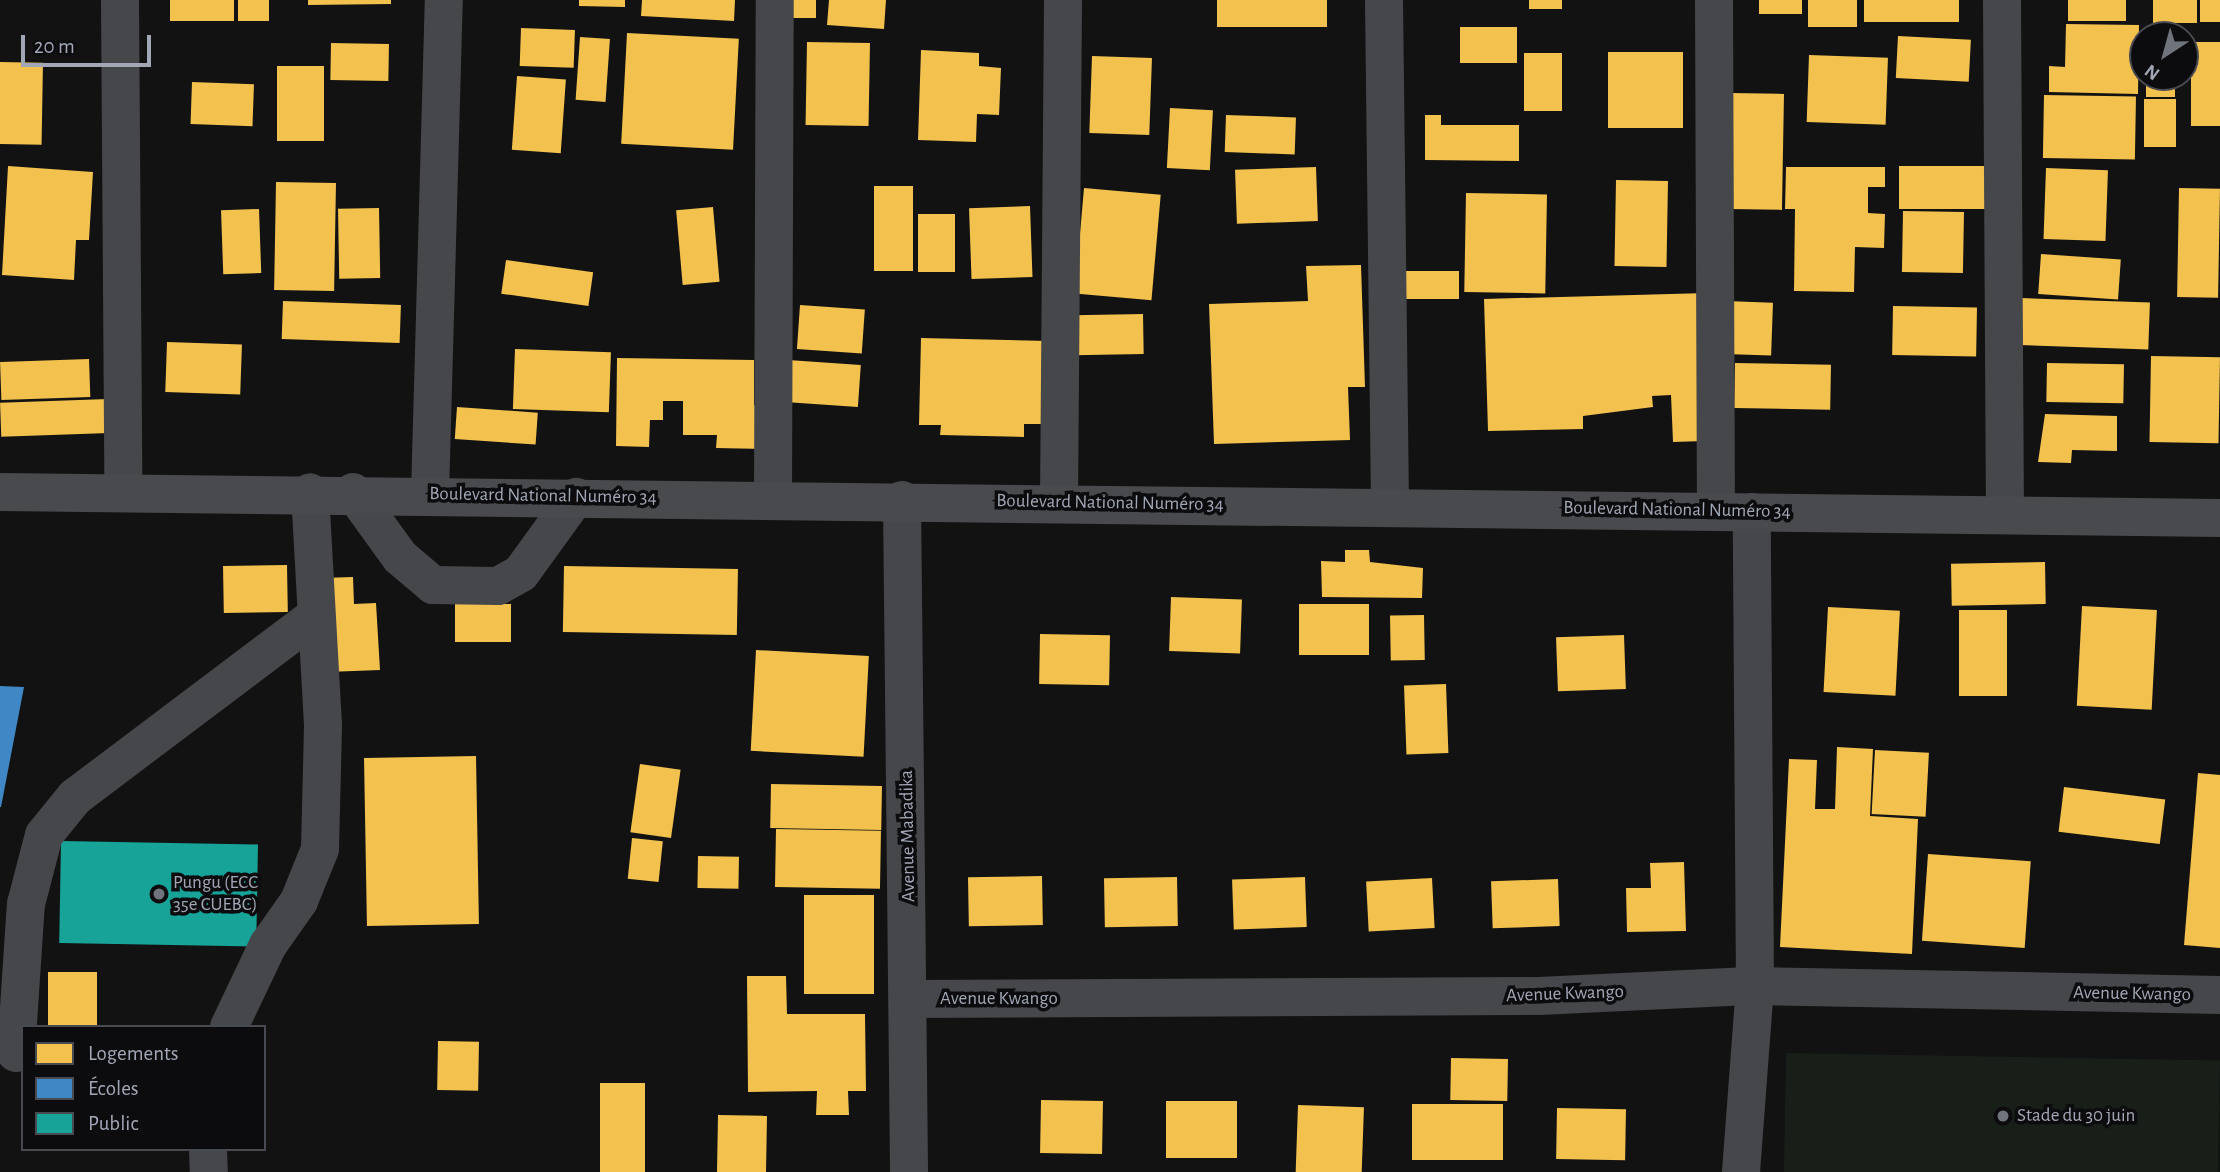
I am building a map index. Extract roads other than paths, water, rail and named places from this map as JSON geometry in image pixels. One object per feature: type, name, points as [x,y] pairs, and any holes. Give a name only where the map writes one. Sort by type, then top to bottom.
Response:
[{"type":"main road","name":"Boulevard National Numéro 34","points":[[0,492],[354,492],[2220,517]]},
{"type":"street","points":[[120,0],[123,491]]},
{"type":"street","points":[[430,494],[444,0]]},
{"type":"street","points":[[773,499],[775,0]]},
{"type":"street","points":[[1059,501],[1063,0]]},
{"type":"street","points":[[1384,0],[1390,507]]},
{"type":"street","points":[[1714,0],[1755,986],[1741,1172]]},
{"type":"street","points":[[2002,0],[2005,515]]},
{"type":"street","points":[[230,1025],[268,944],[299,901],[320,849],[323,725],[314,617],[310,492]]},
{"type":"street","points":[[354,492],[400,557],[433,585],[498,586],[521,573],[576,497]]},
{"type":"street","name":"Avenue Mabadika","points":[[902,500],[911,999],[909,1172]]},
{"type":"street","points":[[16,1053],[26,904],[44,835],[75,797],[314,617]]},
{"type":"street","name":"Avenue Kwango","points":[[911,999],[1539,996],[1755,986],[2220,995]]},
{"type":"street","points":[[208,1151],[209,1172]]},
{"type":"place","name":"Pungu (ECC 35e CUEBC)","points":[[159,894]]},
{"type":"place","name":"Stade du 30 juin","points":[[2003,1116]]}]
